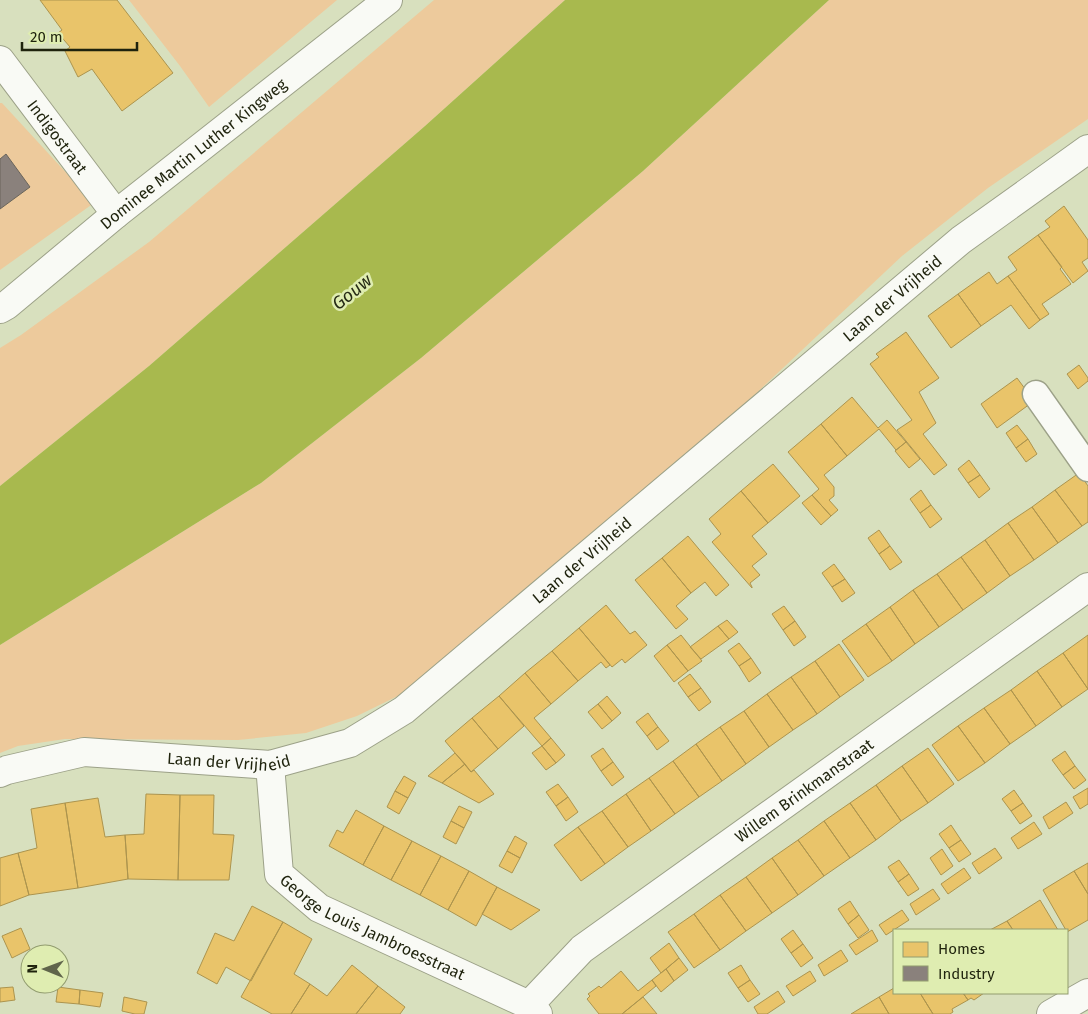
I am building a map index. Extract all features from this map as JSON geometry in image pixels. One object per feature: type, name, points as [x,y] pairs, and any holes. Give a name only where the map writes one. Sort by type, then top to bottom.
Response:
[{"type":"street","name":"Dominee Martin Luther Kingweg","points":[[0,309],[116,214],[388,0]]},
{"type":"street","name":"Indigostraat","points":[[0,60],[116,214]]},
{"type":"street","name":"Laan der Vrijheid","points":[[0,773],[84,752],[270,765],[350,743],[404,710],[961,240],[1088,149]]},
{"type":"street","points":[[1036,394],[1088,468]]},
{"type":"street","name":"Willem Brinkmanstraat","points":[[534,1010],[582,949],[1088,587]]},
{"type":"street","name":"George Louis Jambroesstraat","points":[[270,765],[279,874],[319,908],[534,1010]]},
{"type":"street","points":[[1051,1014],[1088,993]]},
{"type":"shaded area","points":[[129,0],[337,0],[209,107]]},
{"type":"shaded area","points":[[434,0],[565,0],[425,126],[149,366],[0,486],[0,348],[21,335],[149,242]]},
{"type":"shaded area","points":[[829,0],[1088,0],[1088,119],[988,188],[902,256],[680,465],[408,691],[357,716],[306,733],[238,740],[65,739],[18,746],[0,753],[0,645],[261,483],[421,358],[643,171]]},
{"type":"shaded area","points":[[0,103],[94,203],[0,270]]},
{"type":"water","name":"Gouw","points":[[565,0],[829,0],[643,171],[421,358],[261,483],[0,645],[0,486],[149,366],[425,126]]},
{"type":"building: Homes","points":[[40,0],[117,0],[173,73],[122,111],[92,69],[78,77],[65,51],[70,47],[58,33],[62,30]]},
{"type":"building: Homes","points":[[1064,206],[1088,240],[1088,258],[1082,262],[1088,271],[1073,283],[1038,235],[1050,227],[1045,221]]},
{"type":"building: Homes","points":[[1038,235],[1062,267],[1060,269],[1071,284],[1042,304],[1049,314],[1040,320],[1008,276],[1017,270],[1008,257]]},
{"type":"building: Homes","points":[[989,272],[997,284],[1008,276],[1040,320],[1029,329],[1011,305],[981,326],[958,294]]},
{"type":"building: Homes","points":[[958,294],[981,326],[951,348],[928,316]]},
{"type":"building: Homes","points":[[906,332],[939,378],[919,392],[936,423],[923,434],[947,465],[934,475],[897,430],[912,420],[870,364],[879,357],[876,354]]},
{"type":"building: Homes","points":[[1079,365],[1088,381],[1078,389],[1067,374]]},
{"type":"building: Homes","points":[[1017,378],[1034,401],[997,428],[981,404]]},
{"type":"building: Homes","points":[[852,397],[878,428],[887,420],[906,442],[896,450],[879,429],[847,456],[821,424]]},
{"type":"building: Homes","points":[[821,424],[847,456],[824,475],[834,487],[834,496],[829,500],[838,510],[831,516],[812,495],[819,489],[788,452]]},
{"type":"building: Homes","points":[[1017,425],[1028,439],[1016,448],[1006,433]]},
{"type":"building: Homes","points":[[1028,439],[1037,454],[1026,462],[1016,448]]},
{"type":"building: Homes","points":[[906,442],[920,459],[909,468],[895,451]]},
{"type":"building: Homes","points":[[969,460],[980,475],[968,483],[958,469]]},
{"type":"building: Homes","points":[[773,464],[800,496],[768,523],[741,491]]},
{"type":"building: Homes","points":[[1079,473],[1088,486],[1088,522],[1082,526],[1055,490]]},
{"type":"building: Homes","points":[[980,475],[990,489],[979,498],[968,483]]},
{"type":"building: Homes","points":[[921,490],[931,505],[920,513],[910,499]]},
{"type":"building: Homes","points":[[1055,490],[1082,526],[1058,543],[1032,507]]},
{"type":"building: Homes","points":[[741,491],[768,523],[752,536],[767,554],[752,566],[760,575],[750,583],[752,588],[712,542],[721,534],[709,519]]},
{"type":"building: Homes","points":[[812,495],[831,516],[821,525],[802,503]]},
{"type":"building: Homes","points":[[931,505],[942,519],[930,528],[920,513]]},
{"type":"building: Homes","points":[[1032,507],[1058,543],[1034,560],[1008,523]]},
{"type":"building: Homes","points":[[1008,523],[1034,560],[1010,576],[985,540]]},
{"type":"building: Homes","points":[[879,530],[890,546],[879,554],[868,538]]},
{"type":"building: Homes","points":[[688,536],[729,585],[716,596],[705,582],[691,593],[662,558]]},
{"type":"building: Homes","points":[[985,540],[1010,576],[987,593],[961,557]]},
{"type":"building: Homes","points":[[890,546],[902,562],[890,570],[879,554]]},
{"type":"building: Homes","points":[[961,557],[987,593],[963,610],[937,574]]},
{"type":"building: Homes","points":[[662,558],[691,593],[676,606],[688,619],[676,629],[635,580]]},
{"type":"building: Homes","points":[[834,564],[845,579],[832,587],[822,573]]},
{"type":"building: Homes","points":[[937,574],[963,610],[939,627],[913,590]]},
{"type":"building: Homes","points":[[845,579],[855,593],[842,602],[832,587]]},
{"type":"building: Homes","points":[[913,590],[939,627],[915,644],[890,607]]},
{"type":"building: Homes","points":[[606,605],[630,634],[635,631],[647,645],[625,663],[622,659],[612,667],[579,628]]},
{"type":"building: Homes","points":[[784,606],[795,621],[783,630],[772,614]]},
{"type":"building: Homes","points":[[890,607],[915,644],[892,661],[866,624]]},
{"type":"building: Homes","points":[[727,620],[738,632],[729,639],[718,626]]},
{"type":"building: Homes","points":[[795,621],[806,637],[794,646],[783,630]]},
{"type":"building: Homes","points":[[866,624],[892,661],[868,677],[842,641]]},
{"type":"building: Homes","points":[[718,626],[729,639],[701,659],[690,647]]},
{"type":"building: Homes","points":[[579,628],[610,665],[606,668],[601,662],[578,681],[552,651]]},
{"type":"building: Homes","points":[[681,635],[702,661],[688,671],[667,645]]},
{"type":"building: Homes","points":[[1088,635],[1088,689],[1063,653]]},
{"type":"building: Homes","points":[[739,643],[751,658],[739,666],[728,651]]},
{"type":"building: Homes","points":[[839,644],[864,680],[840,697],[815,661]]},
{"type":"building: Homes","points":[[667,645],[688,671],[674,682],[654,656]]},
{"type":"building: Homes","points":[[552,651],[578,681],[551,704],[525,673]]},
{"type":"building: Homes","points":[[1063,653],[1088,689],[1062,707],[1037,671]]},
{"type":"building: Homes","points":[[751,658],[761,673],[749,682],[739,666]]},
{"type":"building: Homes","points":[[815,661],[840,697],[817,714],[791,677]]},
{"type":"building: Homes","points":[[1037,671],[1062,707],[1036,726],[1011,690]]},
{"type":"building: Homes","points":[[525,673],[551,704],[534,718],[551,738],[542,746],[499,696]]},
{"type":"building: Homes","points":[[690,674],[701,688],[688,697],[678,683]]},
{"type":"building: Homes","points":[[791,677],[817,714],[793,730],[767,694]]},
{"type":"building: Homes","points":[[701,688],[711,702],[699,711],[688,697]]},
{"type":"building: Homes","points":[[1011,690],[1036,726],[1010,744],[984,708]]},
{"type":"building: Homes","points":[[767,694],[793,730],[769,747],[744,711]]},
{"type":"building: Homes","points":[[499,696],[524,726],[498,749],[472,718]]},
{"type":"building: Homes","points":[[607,696],[621,713],[612,721],[598,704]]},
{"type":"building: Homes","points":[[598,704],[612,721],[602,729],[588,712]]},
{"type":"building: Homes","points":[[984,708],[1010,744],[985,763],[958,726]]},
{"type":"building: Homes","points":[[744,711],[769,747],[746,764],[720,727]]},
{"type":"building: Homes","points":[[648,713],[658,727],[647,736],[636,722]]},
{"type":"building: Homes","points":[[472,718],[498,749],[471,772],[445,741]]},
{"type":"building: Homes","points":[[958,726],[985,763],[958,781],[932,745]]},
{"type":"building: Homes","points":[[658,727],[669,741],[657,750],[647,736]]},
{"type":"building: Homes","points":[[720,727],[746,764],[722,781],[696,744]]},
{"type":"building: Homes","points":[[551,738],[565,755],[556,763],[542,746]]},
{"type":"building: Homes","points":[[696,744],[722,781],[699,797],[673,761]]},
{"type":"building: Homes","points":[[542,746],[556,763],[546,770],[532,753]]},
{"type":"building: Homes","points":[[603,748],[613,762],[601,771],[591,756]]},
{"type":"building: Homes","points":[[928,748],[954,784],[928,803],[902,766]]},
{"type":"building: Homes","points":[[1065,751],[1075,766],[1063,775],[1052,760]]},
{"type":"building: Homes","points":[[455,753],[465,764],[442,783],[428,776]]},
{"type":"building: Homes","points":[[673,761],[699,797],[675,814],[649,778]]},
{"type":"building: Homes","points":[[613,762],[624,777],[612,786],[601,771]]},
{"type":"building: Homes","points":[[465,764],[471,772],[474,770],[494,794],[479,803],[442,783]]},
{"type":"building: Homes","points":[[902,766],[928,803],[901,821],[876,785]]},
{"type":"building: Homes","points":[[1075,766],[1086,780],[1074,789],[1063,775]]},
{"type":"building: Homes","points":[[404,776],[416,783],[408,798],[395,791]]},
{"type":"building: Homes","points":[[649,778],[675,814],[651,831],[626,794]]},
{"type":"building: Homes","points":[[558,784],[568,797],[556,806],[546,792]]},
{"type":"building: Homes","points":[[876,785],[901,821],[876,840],[850,803]]},
{"type":"building: Homes","points":[[1088,788],[1088,804],[1080,809],[1073,797]]},
{"type":"building: Homes","points":[[1014,790],[1023,803],[1011,811],[1002,799]]},
{"type":"building: Homes","points":[[395,791],[408,798],[399,814],[387,807]]},
{"type":"building: Homes","points":[[146,794],[180,795],[178,880],[128,879],[125,835],[144,834]]},
{"type":"building: Homes","points":[[626,794],[651,831],[628,847],[602,811]]},
{"type":"building: Homes","points":[[180,795],[214,795],[213,834],[234,835],[229,880],[178,880]]},
{"type":"building: Homes","points":[[568,797],[578,812],[566,821],[556,806]]},
{"type":"building: Homes","points":[[98,798],[105,837],[125,835],[128,879],[78,888],[65,803]]},
{"type":"building: Homes","points":[[1066,802],[1073,813],[1049,829],[1043,817]]},
{"type":"building: Homes","points":[[65,803],[78,888],[29,895],[18,853],[37,848],[31,809]]},
{"type":"building: Homes","points":[[850,803],[876,840],[850,858],[824,821]]},
{"type":"building: Homes","points":[[1023,803],[1032,816],[1020,824],[1011,811]]},
{"type":"building: Homes","points":[[459,806],[472,812],[464,828],[451,821]]},
{"type":"building: Homes","points":[[356,810],[384,826],[363,865],[329,846],[337,830],[343,833]]},
{"type":"building: Homes","points":[[602,811],[628,847],[605,864],[578,827]]},
{"type":"building: Homes","points":[[451,821],[464,828],[456,844],[443,837]]},
{"type":"building: Homes","points":[[824,821],[850,858],[824,876],[798,840]]},
{"type":"building: Homes","points":[[1034,822],[1042,834],[1018,849],[1011,838]]},
{"type":"building: Homes","points":[[951,825],[961,840],[949,848],[939,834]]},
{"type":"building: Homes","points":[[384,826],[412,841],[391,880],[363,865]]},
{"type":"building: Homes","points":[[578,827],[605,864],[581,881],[554,845]]},
{"type":"building: Homes","points":[[515,836],[527,843],[520,858],[507,851]]},
{"type":"building: Homes","points":[[798,840],[824,876],[798,895],[772,858]]},
{"type":"building: Homes","points":[[961,840],[971,854],[959,862],[949,848]]},
{"type":"building: Homes","points":[[412,841],[441,856],[420,895],[391,880]]},
{"type":"building: Homes","points":[[995,848],[1002,858],[979,874],[972,863]]},
{"type":"building: Homes","points":[[942,849],[953,866],[941,875],[930,858]]},
{"type":"building: Homes","points":[[507,851],[520,858],[512,873],[499,866]]},
{"type":"building: Homes","points":[[18,853],[29,895],[0,906],[0,858]]},
{"type":"building: Homes","points":[[441,856],[469,871],[448,910],[420,895]]},
{"type":"building: Homes","points":[[772,858],[798,895],[772,913],[746,877]]},
{"type":"building: Homes","points":[[899,860],[909,874],[898,882],[888,867]]},
{"type":"building: Homes","points":[[1088,863],[1088,894],[1074,871]]},
{"type":"building: Homes","points":[[964,868],[971,878],[948,894],[941,884]]},
{"type":"building: Homes","points":[[469,871],[497,887],[476,926],[448,910]]},
{"type":"building: Homes","points":[[1074,871],[1088,894],[1088,920],[1068,931],[1043,890]]},
{"type":"building: Homes","points":[[909,874],[919,889],[908,896],[898,882]]},
{"type":"building: Homes","points":[[746,877],[772,913],[746,931],[720,895]]},
{"type":"building: Homes","points":[[497,887],[540,910],[511,930],[482,914]]},
{"type":"building: Homes","points":[[933,889],[940,899],[916,915],[910,904]]},
{"type":"building: Homes","points":[[720,895],[746,931],[720,950],[694,914]]},
{"type":"building: Homes","points":[[1040,900],[1057,929],[1012,929],[1007,921]]},
{"type":"building: Homes","points":[[850,901],[859,915],[848,924],[838,909]]},
{"type":"building: Homes","points":[[252,906],[283,922],[251,981],[226,967],[217,984],[197,973],[215,933],[234,941]]},
{"type":"building: Homes","points":[[902,910],[909,920],[886,935],[879,925]]},
{"type":"building: Homes","points":[[694,914],[720,950],[694,968],[668,932]]},
{"type":"building: Homes","points":[[859,915],[869,930],[858,938],[848,924]]},
{"type":"building: Homes","points":[[1007,921],[1012,929],[992,929]]},
{"type":"building: Homes","points":[[283,922],[312,939],[294,974],[310,984],[291,1014],[272,1014],[241,997]]},
{"type":"building: Homes","points":[[21,928],[28,944],[20,944],[20,954],[12,958],[2,936]]},
{"type":"building: Homes","points":[[793,930],[803,944],[791,953],[781,939]]},
{"type":"building: Homes","points":[[872,930],[878,941],[856,955],[849,945]]},
{"type":"building: Homes","points":[[669,943],[679,958],[661,973],[650,958]]},
{"type":"building: Homes","points":[[803,944],[813,958],[801,967],[791,953]]},
{"type":"building: Homes","points":[[841,950],[848,961],[824,976],[818,965]]},
{"type":"building: Homes","points":[[679,958],[688,970],[674,981],[666,969]]},
{"type":"building: Homes","points":[[352,965],[378,986],[356,1014],[291,1014],[310,984],[327,996]]},
{"type":"building: Homes","points":[[741,965],[750,980],[738,988],[728,973]]},
{"type":"building: Homes","points":[[666,969],[674,981],[661,992],[652,980]]},
{"type":"building: Homes","points":[[621,971],[638,991],[652,980],[656,986],[622,1014],[599,1014],[587,999],[590,996],[588,994],[599,986],[601,988]]},
{"type":"building: Homes","points":[[810,971],[816,981],[793,996],[786,986]]},
{"type":"building: Homes","points":[[750,980],[760,994],[748,1002],[738,988]]},
{"type":"building: Homes","points":[[378,986],[405,1007],[400,1014],[356,1014]]},
{"type":"building: Homes","points":[[13,987],[15,1000],[0,1002],[0,988]]},
{"type":"building: Homes","points":[[70,989],[80,990],[79,1004],[56,1002],[57,994],[70,994]]},
{"type":"building: Homes","points":[[893,989],[893,994],[921,994],[933,1014],[889,1014],[879,997]]},
{"type":"building: Homes","points":[[80,990],[103,993],[100,1007],[79,1004]]},
{"type":"building: Homes","points":[[778,991],[785,1002],[767,1014],[758,1014],[754,1007]]},
{"type":"building: Homes","points":[[921,994],[964,994],[968,1000],[952,1009],[953,1012],[950,1014],[933,1014]]},
{"type":"building: Homes","points":[[964,994],[983,994],[974,1000],[971,998],[968,1000]]},
{"type":"building: Homes","points":[[124,997],[147,1002],[144,1014],[122,1011]]},
{"type":"building: Homes","points":[[643,997],[657,1014],[622,1014]]},
{"type":"building: Homes","points":[[879,997],[889,1014],[851,1014]]},
{"type":"building: Industry","points":[[6,154],[30,187],[0,209],[0,159]]}]
